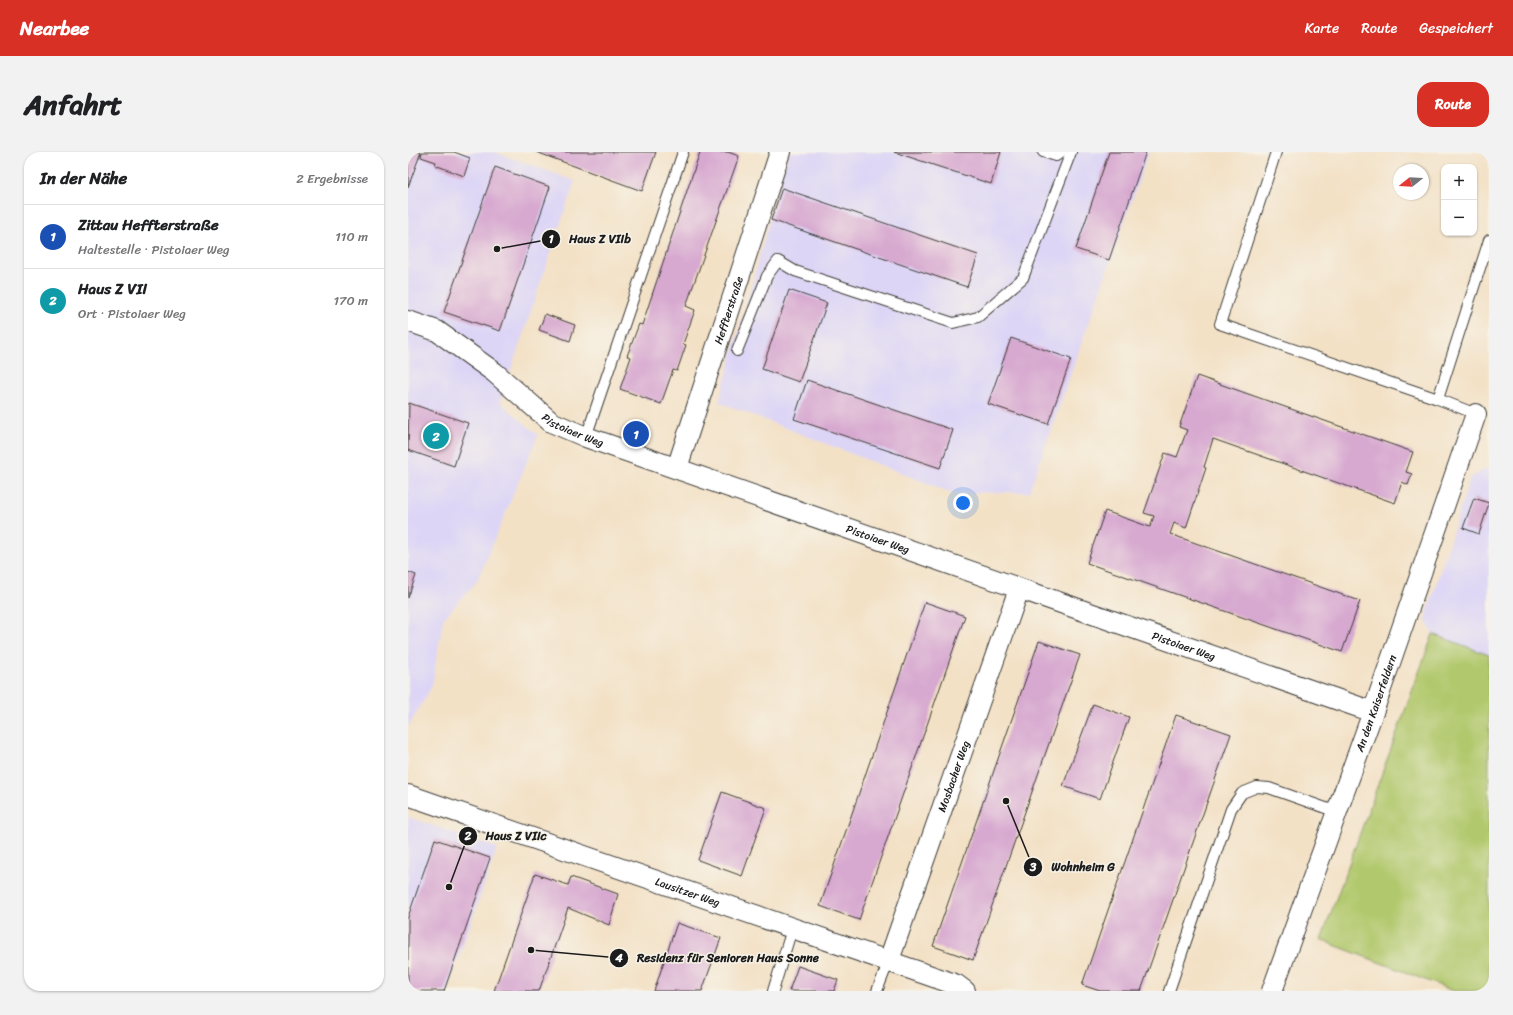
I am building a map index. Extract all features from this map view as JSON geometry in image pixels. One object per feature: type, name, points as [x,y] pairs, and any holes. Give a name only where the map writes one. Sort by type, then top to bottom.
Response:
[{"type":"street","name":"Heffterstraße","points":[[677,468],[780,152]]},
{"type":"street","name":"Pistoiaer Weg","points":[[408,321],[437,331],[494,372],[551,422],[586,437],[1373,712]]},
{"type":"street","name":"An den Kaiserfeldern","points":[[1272,991],[1373,712],[1476,414]]},
{"type":"street","name":"Mosbacher Weg","points":[[888,962],[1019,589]]},
{"type":"street","name":"Lausitzer Weg","points":[[408,795],[957,986],[965,991]]},
{"type":"lane","points":[[586,437],[683,152]]},
{"type":"lane","points":[[1043,152],[1056,156],[1061,152]]},
{"type":"lane","points":[[737,351],[767,276],[778,261],[795,271],[953,323],[978,317],[1023,278],[1071,152]]},
{"type":"lane","points":[[1276,152],[1220,324],[1438,399],[1476,414]]},
{"type":"lane","points":[[1438,399],[1489,240]]},
{"type":"lane","points":[[1169,991],[1231,809],[1242,793],[1257,787],[1269,788],[1336,812]]},
{"type":"lane","points":[[773,991],[792,929]]},
{"type":"lane","points":[[878,991],[888,962]]},
{"type":"shaded area","points":[[408,152],[495,152],[575,181],[500,402],[538,435],[477,581],[443,619],[432,686],[408,727]]},
{"type":"shaded area","points":[[790,152],[1149,152],[1029,492],[952,493],[719,402],[782,175]]},
{"type":"shaded area","points":[[1489,467],[1489,655],[1433,634],[1425,619],[1470,478]]},
{"type":"shaded area","points":[[408,817],[497,848],[447,991],[408,991]]},
{"type":"green space","points":[[1433,634],[1489,655],[1489,991],[1454,991],[1321,940]]},
{"type":"building","points":[[408,152],[421,152],[408,187]]},
{"type":"building","points":[[422,152],[454,152],[470,158],[464,176],[435,165],[436,162],[421,157]]},
{"type":"building","points":[[536,152],[656,152],[642,191]]},
{"type":"building","points":[[700,152],[728,152],[739,156],[686,306],[695,310],[683,344],[686,345],[677,371],[673,370],[661,404],[620,389],[631,357],[627,356],[639,324],[642,325]]},
{"type":"building","points":[[894,152],[1001,152],[991,184]]},
{"type":"building","points":[[1109,152],[1146,152],[1109,260],[1076,249]]},
{"type":"building","points":[[495,167],[550,187],[500,331],[444,312]]},
{"type":"building","points":[[782,188],[978,255],[967,287],[771,220]]},
{"type":"building","points":[[789,290],[827,303],[799,382],[762,369]]},
{"type":"building","points":[[545,314],[575,325],[570,341],[539,330]]},
{"type":"building","points":[[1011,338],[1071,359],[1048,424],[988,404]]},
{"type":"building","points":[[1197,376],[1413,452],[1406,472],[1412,474],[1408,485],[1402,482],[1395,503],[1213,439],[1204,467],[1206,468],[1186,528],[1174,523],[1170,534],[1360,601],[1342,652],[1087,563],[1105,511],[1150,527],[1154,516],[1144,513],[1165,453],[1177,457],[1187,430],[1179,427]]},
{"type":"building","points":[[807,380],[953,430],[940,468],[794,419]]},
{"type":"building","points":[[409,403],[468,423],[454,466],[408,450]]},
{"type":"building","points":[[1474,498],[1489,503],[1479,534],[1463,528]]},
{"type":"building","points":[[408,572],[416,575],[408,598]]},
{"type":"building","points":[[925,602],[965,616],[859,920],[820,906]]},
{"type":"building","points":[[1039,641],[1080,655],[973,960],[933,946]]},
{"type":"building","points":[[1093,704],[1129,717],[1100,799],[1063,786]]},
{"type":"building","points":[[1176,715],[1231,734],[1141,991],[1100,991],[1082,985]]},
{"type":"building","points":[[722,792],[766,808],[742,876],[698,860]]},
{"type":"building","points":[[435,839],[490,858],[444,991],[408,991],[408,917]]},
{"type":"building","points":[[535,874],[568,885],[571,877],[618,894],[609,925],[568,908],[539,991],[494,991]]},
{"type":"building","points":[[677,923],[721,938],[702,991],[654,991]]},
{"type":"building","points":[[798,966],[838,980],[834,991],[789,991]]},
{"type":"place","name":"Haus Z VIIb","points":[[497,249]]},
{"type":"place","name":"Zittau Heffterstraße","points":[[636,434]]},
{"type":"place","name":"Haus Z VII","points":[[436,436]]},
{"type":"place","name":"Wohnheim G","points":[[1006,801]]},
{"type":"place","name":"Haus Z VIIc","points":[[449,887]]},
{"type":"place","name":"Residenz für Senioren Haus Sonne","points":[[531,950]]}]
